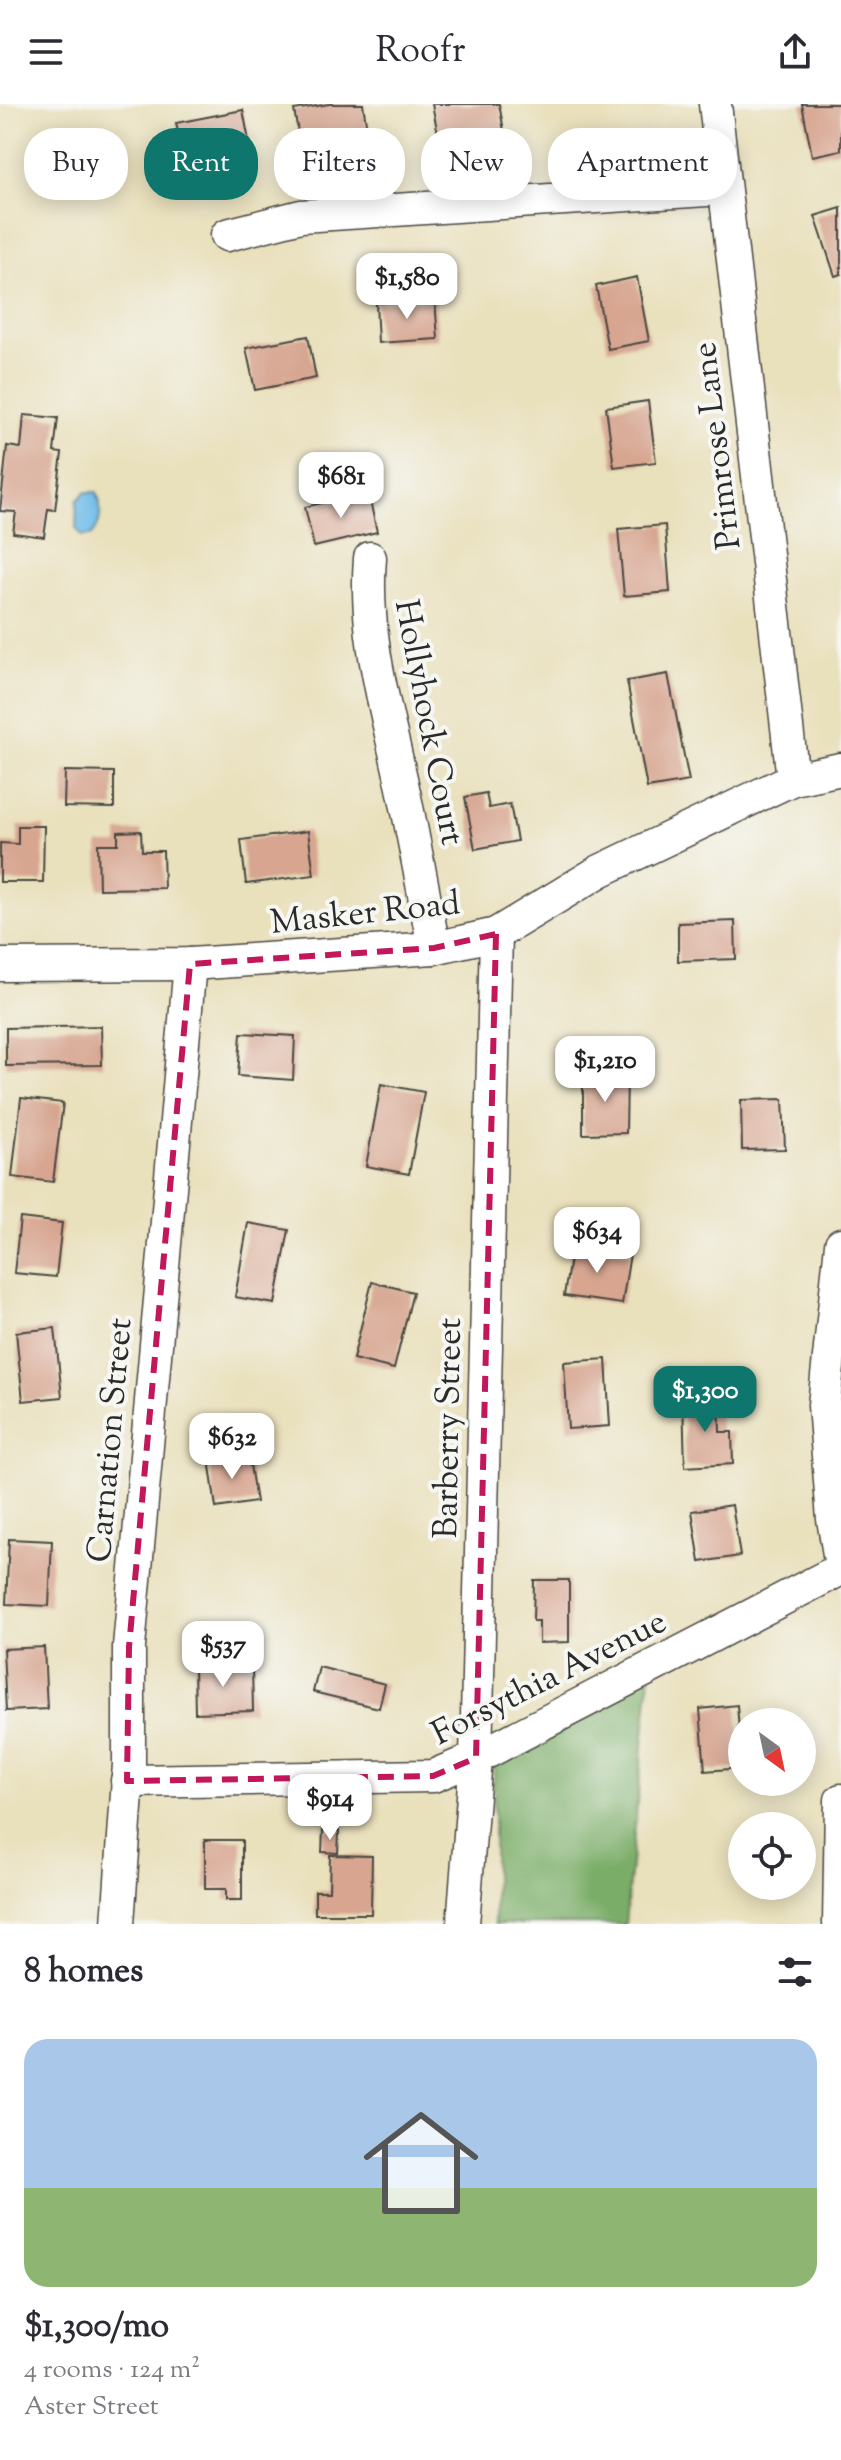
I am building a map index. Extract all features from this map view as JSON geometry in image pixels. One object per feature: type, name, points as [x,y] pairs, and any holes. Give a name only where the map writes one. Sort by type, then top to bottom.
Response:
[{"type":"street","name":"Primrose Lane","points":[[715,104],[717,128]]},
{"type":"street","points":[[227,235],[301,216],[551,200]]},
{"type":"street","name":"Primrose Lane","points":[[724,200],[793,779]]},
{"type":"street","name":"Hollyhock Court","points":[[370,558],[367,603],[373,654],[412,826],[434,948]]},
{"type":"street","name":"Masker Road","points":[[0,965],[190,964],[434,948],[496,934],[600,871],[793,779],[841,769]]},
{"type":"street","name":"Barberry Street","points":[[463,1924],[476,1758],[496,934]]},
{"type":"street","name":"Carnation Street","points":[[118,1924],[127,1781],[129,1647],[190,964]]},
{"type":"street","points":[[841,1244],[824,1405],[833,1519],[841,1567]]},
{"type":"street","name":"Forsythia Avenue","points":[[127,1781],[433,1776],[476,1758],[841,1567]]},
{"type":"street","points":[[839,1924],[841,1800]]},
{"type":"highlighted area","points":[[496,934],[476,1758],[433,1776],[127,1781],[129,1647],[190,964],[434,948]]},
{"type":"green space","points":[[652,1656],[625,1924],[494,1924],[494,1746]]},
{"type":"water","points":[[86,492],[97,492],[100,503],[99,521],[91,536],[82,536],[76,528],[77,501]]},
{"type":"building","points":[[329,104],[363,104],[367,128],[297,128],[294,110]]},
{"type":"building","points":[[432,104],[499,104],[503,128],[437,128]]},
{"type":"building","points":[[802,104],[841,104],[841,150],[812,156]]},
{"type":"building","points":[[243,110],[246,128],[177,128],[176,123]]},
{"type":"building","points":[[841,208],[841,274],[835,276],[815,216]]},
{"type":"building","points":[[637,277],[649,341],[608,349],[596,286]]},
{"type":"building","points":[[435,300],[438,339],[378,343],[376,303]]},
{"type":"building","points":[[308,336],[316,378],[255,390],[246,348]]},
{"type":"building","points":[[648,401],[656,462],[614,467],[606,407]]},
{"type":"building","points":[[24,415],[58,418],[54,452],[62,453],[55,510],[48,509],[44,537],[13,533],[16,512],[0,511],[7,446],[21,448]]},
{"type":"building","points":[[368,492],[377,532],[314,547],[305,507]]},
{"type":"building","points":[[665,525],[670,592],[624,596],[618,529]]},
{"type":"building","points":[[668,674],[689,781],[647,788],[627,681]]},
{"type":"building","points":[[65,771],[114,772],[114,808],[64,807]]},
{"type":"building","points":[[486,793],[489,808],[510,804],[517,841],[475,849],[465,797]]},
{"type":"building","points":[[18,826],[44,826],[43,882],[0,882],[0,843],[18,844]]},
{"type":"building","points":[[141,831],[142,851],[163,851],[164,888],[99,889],[98,844],[118,844],[118,832]]},
{"type":"building","points":[[308,831],[314,875],[246,884],[241,840]]},
{"type":"building","points":[[735,921],[736,959],[678,961],[678,923]]},
{"type":"building","points":[[101,1026],[102,1065],[6,1066],[6,1028]]},
{"type":"building","points":[[241,1033],[295,1036],[293,1080],[238,1076]]},
{"type":"building","points":[[583,1075],[627,1075],[626,1133],[583,1134]]},
{"type":"building","points":[[381,1084],[424,1092],[409,1174],[366,1166]]},
{"type":"building","points":[[21,1098],[63,1103],[53,1182],[12,1177]]},
{"type":"building","points":[[783,1099],[785,1149],[742,1150],[741,1100]]},
{"type":"building","points":[[20,1218],[62,1223],[56,1277],[14,1273]]},
{"type":"building","points":[[248,1223],[289,1230],[275,1304],[235,1297]]},
{"type":"building","points":[[572,1245],[630,1254],[622,1304],[564,1296]]},
{"type":"building","points":[[372,1282],[413,1292],[394,1369],[353,1359]]},
{"type":"building","points":[[55,1328],[62,1397],[23,1401],[16,1332]]},
{"type":"building","points":[[606,1359],[610,1426],[568,1429],[564,1362]]},
{"type":"building","points":[[719,1397],[720,1432],[732,1432],[733,1464],[685,1467],[683,1399]]},
{"type":"building","points":[[248,1453],[256,1502],[216,1508],[209,1459]]},
{"type":"building","points":[[732,1505],[740,1556],[700,1562],[692,1511]]},
{"type":"building","points":[[9,1539],[52,1541],[49,1606],[6,1604]]},
{"type":"building","points":[[534,1580],[569,1580],[569,1642],[539,1643],[539,1621],[533,1621]]},
{"type":"building","points":[[44,1647],[47,1709],[6,1711],[3,1649]]},
{"type":"building","points":[[252,1665],[253,1711],[195,1713],[194,1666]]},
{"type":"building","points":[[319,1667],[385,1684],[379,1708],[313,1692]]},
{"type":"building","points":[[737,1705],[737,1708],[728,1708],[728,1769],[705,1771],[700,1709]]},
{"type":"building","points":[[323,1830],[339,1831],[338,1853],[322,1852]]},
{"type":"building","points":[[205,1840],[242,1840],[242,1900],[226,1900],[226,1889],[205,1889]]},
{"type":"building","points":[[330,1855],[372,1856],[371,1914],[315,1914],[315,1891],[329,1891]]}]
